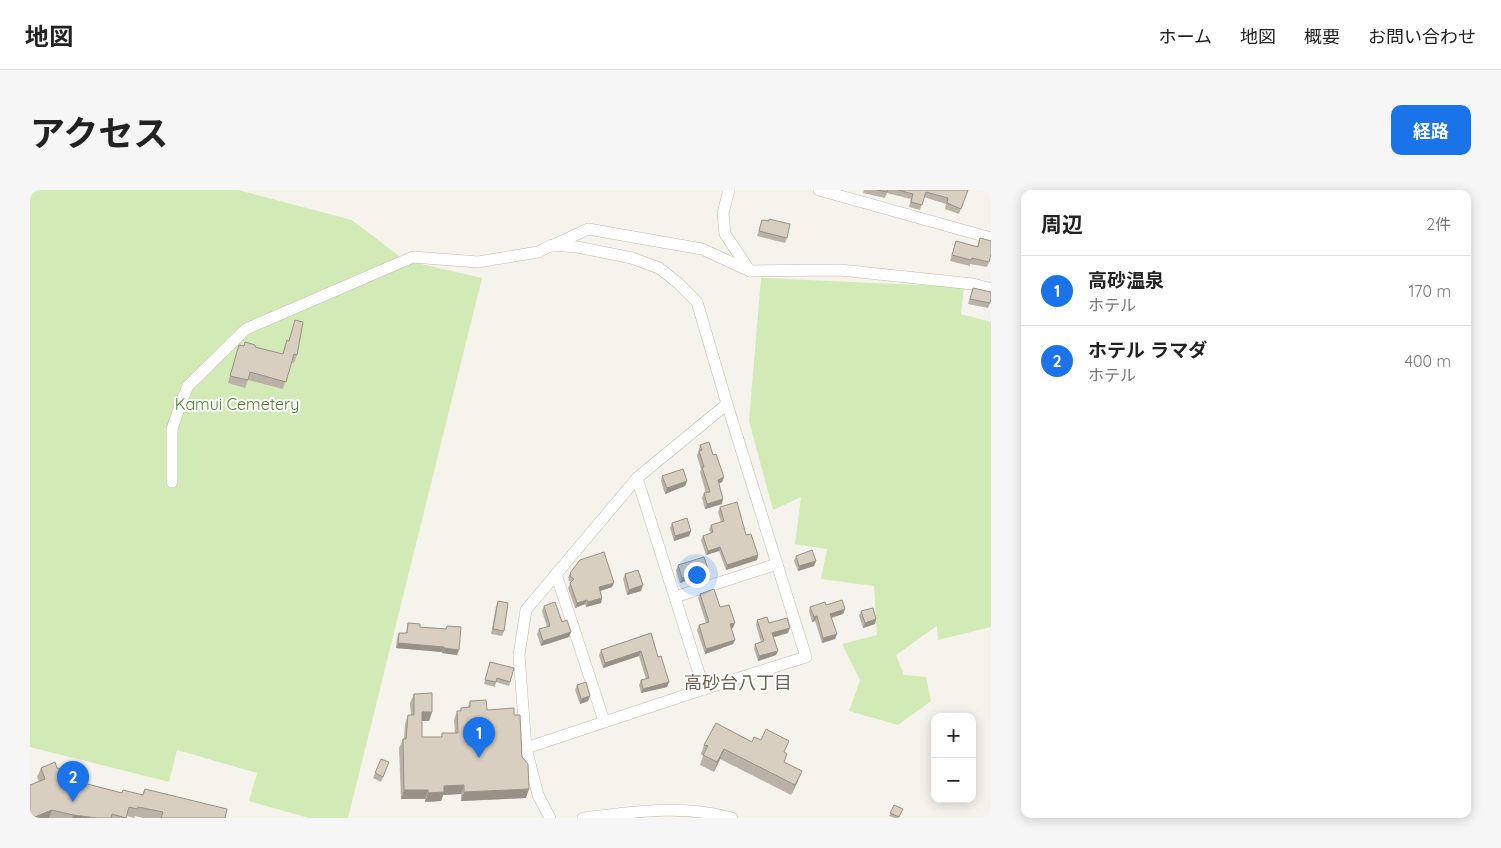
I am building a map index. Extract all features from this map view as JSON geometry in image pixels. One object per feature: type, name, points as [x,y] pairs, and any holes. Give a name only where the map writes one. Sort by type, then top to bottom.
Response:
[{"type":"street","points":[[729,190],[723,212],[725,234],[750,271]]},
{"type":"street","points":[[819,190],[991,238]]},
{"type":"street","points":[[172,482],[172,429],[188,386],[246,329],[413,257],[478,262],[538,252],[588,229],[702,249],[750,271],[840,270],[973,284],[991,289]]},
{"type":"street","points":[[526,748],[806,657],[697,302],[659,268],[632,258],[577,247],[552,245]]},
{"type":"street","points":[[550,818],[538,796],[526,748],[519,655],[526,610],[638,478],[727,404]]},
{"type":"street","points":[[638,478],[704,689]]},
{"type":"street","points":[[674,596],[776,564]]},
{"type":"street","points":[[556,574],[604,722]]},
{"type":"street","points":[[583,818],[676,809],[717,814],[732,818]]},
{"type":"green space","name":"Kamui Cemetery","points":[[30,190],[238,190],[352,220],[404,260],[482,278],[348,818],[309,818],[249,801],[257,773],[177,750],[169,782],[30,747]]},
{"type":"green space","points":[[761,278],[964,287],[961,314],[991,322],[991,627],[938,640],[937,626],[896,655],[904,675],[926,677],[931,701],[898,725],[849,711],[860,680],[842,644],[877,635],[874,586],[821,579],[827,549],[795,544],[801,497],[773,510],[749,421]]},
{"type":"building","points":[[898,190],[968,190],[961,209],[947,203],[948,198],[926,192],[922,205],[911,202],[913,194]]},
{"type":"building","points":[[769,219],[790,224],[787,238],[759,231],[762,220],[769,221]]},
{"type":"building","points":[[980,238],[991,241],[989,262],[952,255],[956,241],[978,247]]},
{"type":"building","points":[[973,288],[991,292],[990,303],[970,299]]},
{"type":"building","points":[[295,320],[303,322],[297,355],[294,354],[286,382],[250,372],[248,380],[230,376],[239,345],[244,346],[245,342],[255,345],[255,347],[283,354]]},
{"type":"building","points":[[709,442],[713,455],[716,454],[724,477],[718,480],[723,499],[707,504],[704,493],[710,492],[699,451],[702,450],[700,445]]},
{"type":"building","points":[[683,469],[687,481],[667,488],[662,476]]},
{"type":"building","points":[[737,502],[746,535],[751,534],[758,555],[727,565],[720,547],[708,551],[703,536],[713,532],[711,525],[724,521],[720,507]]},
{"type":"building","points":[[687,518],[691,531],[675,536],[672,523]]},
{"type":"building","points":[[812,550],[816,561],[799,566],[796,556]]},
{"type":"building","points":[[604,552],[614,583],[599,587],[602,598],[577,603],[570,583],[574,579],[570,576],[570,573],[580,560]]},
{"type":"building","points":[[704,557],[708,569],[682,578],[678,565]]},
{"type":"building","points":[[638,570],[643,585],[629,590],[625,574]]},
{"type":"building","points":[[714,589],[720,607],[729,605],[735,623],[730,624],[735,640],[706,649],[699,625],[709,622],[700,594]]},
{"type":"building","points":[[842,600],[845,609],[830,614],[837,634],[823,638],[817,616],[814,617],[810,607],[825,602],[826,605]]},
{"type":"building","points":[[498,601],[508,603],[504,631],[493,629]]},
{"type":"building","points":[[555,602],[562,622],[567,620],[571,632],[543,641],[539,629],[550,626],[544,606]]},
{"type":"building","points":[[873,608],[876,619],[865,623],[861,611]]},
{"type":"building","points":[[767,617],[769,623],[787,618],[790,628],[772,633],[778,651],[759,656],[755,644],[764,641],[757,620]]},
{"type":"building","points":[[408,623],[420,624],[420,627],[446,629],[447,626],[461,627],[459,650],[398,643],[399,633],[407,633]]},
{"type":"building","points":[[651,633],[658,657],[661,656],[669,682],[643,689],[641,680],[649,678],[641,651],[605,663],[601,650]]},
{"type":"building","points":[[490,662],[514,668],[510,682],[497,678],[496,682],[485,680]]},
{"type":"building","points":[[586,682],[590,696],[581,699],[577,685]]},
{"type":"building","points":[[432,693],[432,712],[422,712],[422,737],[442,737],[442,733],[458,733],[457,711],[461,711],[461,708],[470,707],[470,701],[486,700],[487,710],[514,708],[514,715],[520,715],[522,757],[528,764],[529,789],[464,792],[464,785],[444,786],[444,792],[428,793],[428,790],[404,790],[403,739],[406,739],[408,715],[414,715],[414,694]]},
{"type":"building","points":[[716,723],[752,742],[754,737],[761,740],[766,729],[789,741],[784,752],[787,754],[784,762],[802,771],[795,785],[724,749],[717,762],[703,755],[708,746],[704,745]]},
{"type":"building","points":[[381,759],[389,762],[383,777],[375,773]]},
{"type":"building","points":[[55,762],[57,768],[74,772],[72,780],[122,793],[123,790],[143,795],[145,789],[227,809],[225,818],[161,818],[163,812],[129,807],[126,818],[112,814],[111,818],[97,818],[52,810],[30,818],[30,785],[45,779],[41,768]]},
{"type":"building","points":[[894,805],[903,809],[899,817],[890,813]]},
{"type":"place","name":"高砂温泉","points":[[479,758]]},
{"type":"place","name":"ホテル ラマダ","points":[[73,802]]},
{"type":"district","name":"高砂台八丁目","points":[[738,682]]}]
